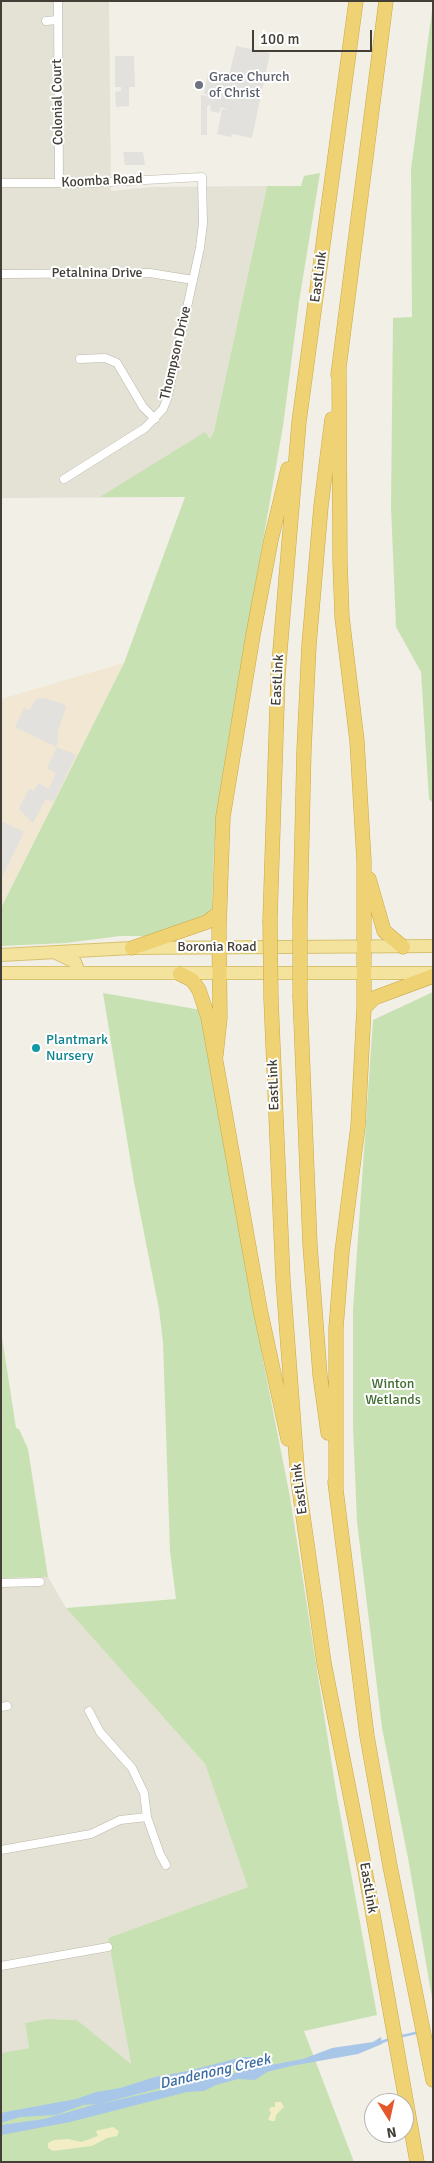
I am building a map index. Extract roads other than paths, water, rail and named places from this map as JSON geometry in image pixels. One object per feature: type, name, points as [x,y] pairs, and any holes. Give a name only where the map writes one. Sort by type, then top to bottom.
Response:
[{"type":"highway","name":"EastLink","points":[[356,1],[299,422],[278,674],[270,920],[271,999],[283,1280],[298,1481],[324,1663],[418,2162]]},
{"type":"highway","name":"EastLink","points":[[386,1],[321,506],[304,750],[300,998],[310,1245],[320,1374],[367,1736],[432,2077]]},
{"type":"highway","points":[[336,1489],[336,1328],[342,1252],[358,1126],[364,1008],[364,861],[357,741],[342,617],[339,367]]},
{"type":"highway","points":[[216,1055],[220,1018],[219,913],[223,817],[232,754],[271,540],[299,422]]},
{"type":"highway","points":[[364,861],[384,931],[403,947]]},
{"type":"highway","points":[[132,948],[207,922],[219,913]]},
{"type":"highway","points":[[180,974],[192,980],[199,990],[208,1017],[260,1309],[278,1399],[298,1481]]},
{"type":"highway","points":[[364,1008],[374,998],[433,974]]},
{"type":"main road","name":"Boronia Road","points":[[1,955],[132,948],[433,946]]},
{"type":"main road","points":[[53,952],[75,962],[79,973]]},
{"type":"main road","name":"Boronia Road","points":[[1,973],[433,974]]},
{"type":"street","name":"Colonial Court","points":[[58,1],[59,183]]},
{"type":"street","points":[[46,21],[57,20]]},
{"type":"street","name":"Koomba Road","points":[[1,183],[59,183],[202,177]]},
{"type":"street","name":"Thompson Drive","points":[[64,479],[145,428],[163,409],[167,399],[193,280],[203,223],[202,177]]},
{"type":"street","name":"Petalnina Drive","points":[[1,274],[150,273],[193,280]]},
{"type":"street","points":[[80,359],[105,358],[117,363],[143,407],[155,419]]},
{"type":"street","points":[[1,1583],[40,1582]]},
{"type":"street","points":[[89,1711],[100,1732],[132,1768],[144,1793],[147,1818],[160,1854],[166,1864]]},
{"type":"street","points":[[1,1850],[91,1834],[120,1820],[147,1818]]},
{"type":"street","points":[[1,1966],[108,1947]]},
{"type":"water","points":[[381,2037],[382,2044],[358,2054],[291,2066],[267,2072],[255,2080],[238,2079],[216,2085],[204,2091],[187,2092],[70,2122],[1,2135],[1,2125],[44,2119],[96,2104],[83,2105],[56,2115],[20,2117],[1,2123],[1,2113],[5,2112],[76,2099],[155,2077],[188,2071],[242,2057],[254,2057],[265,2066],[303,2059],[332,2048],[373,2042]],"holes":[[[234,2069],[244,2069],[233,2074],[195,2080],[162,2090],[99,2104]]]},
{"type":"waterway","name":"Dandenong Creek","points":[[398,2037],[420,2032]]},
{"type":"waterway","name":"Dandenong Creek","points":[[379,2043],[390,2039]]},
{"type":"place","name":"Grace Church of Christ","points":[[199,85]]},
{"type":"place","name":"Plantmark Nursery","points":[[36,1048]]},
{"type":"park label","name":"Winton Wetlands","points":[[393,1392]]}]
